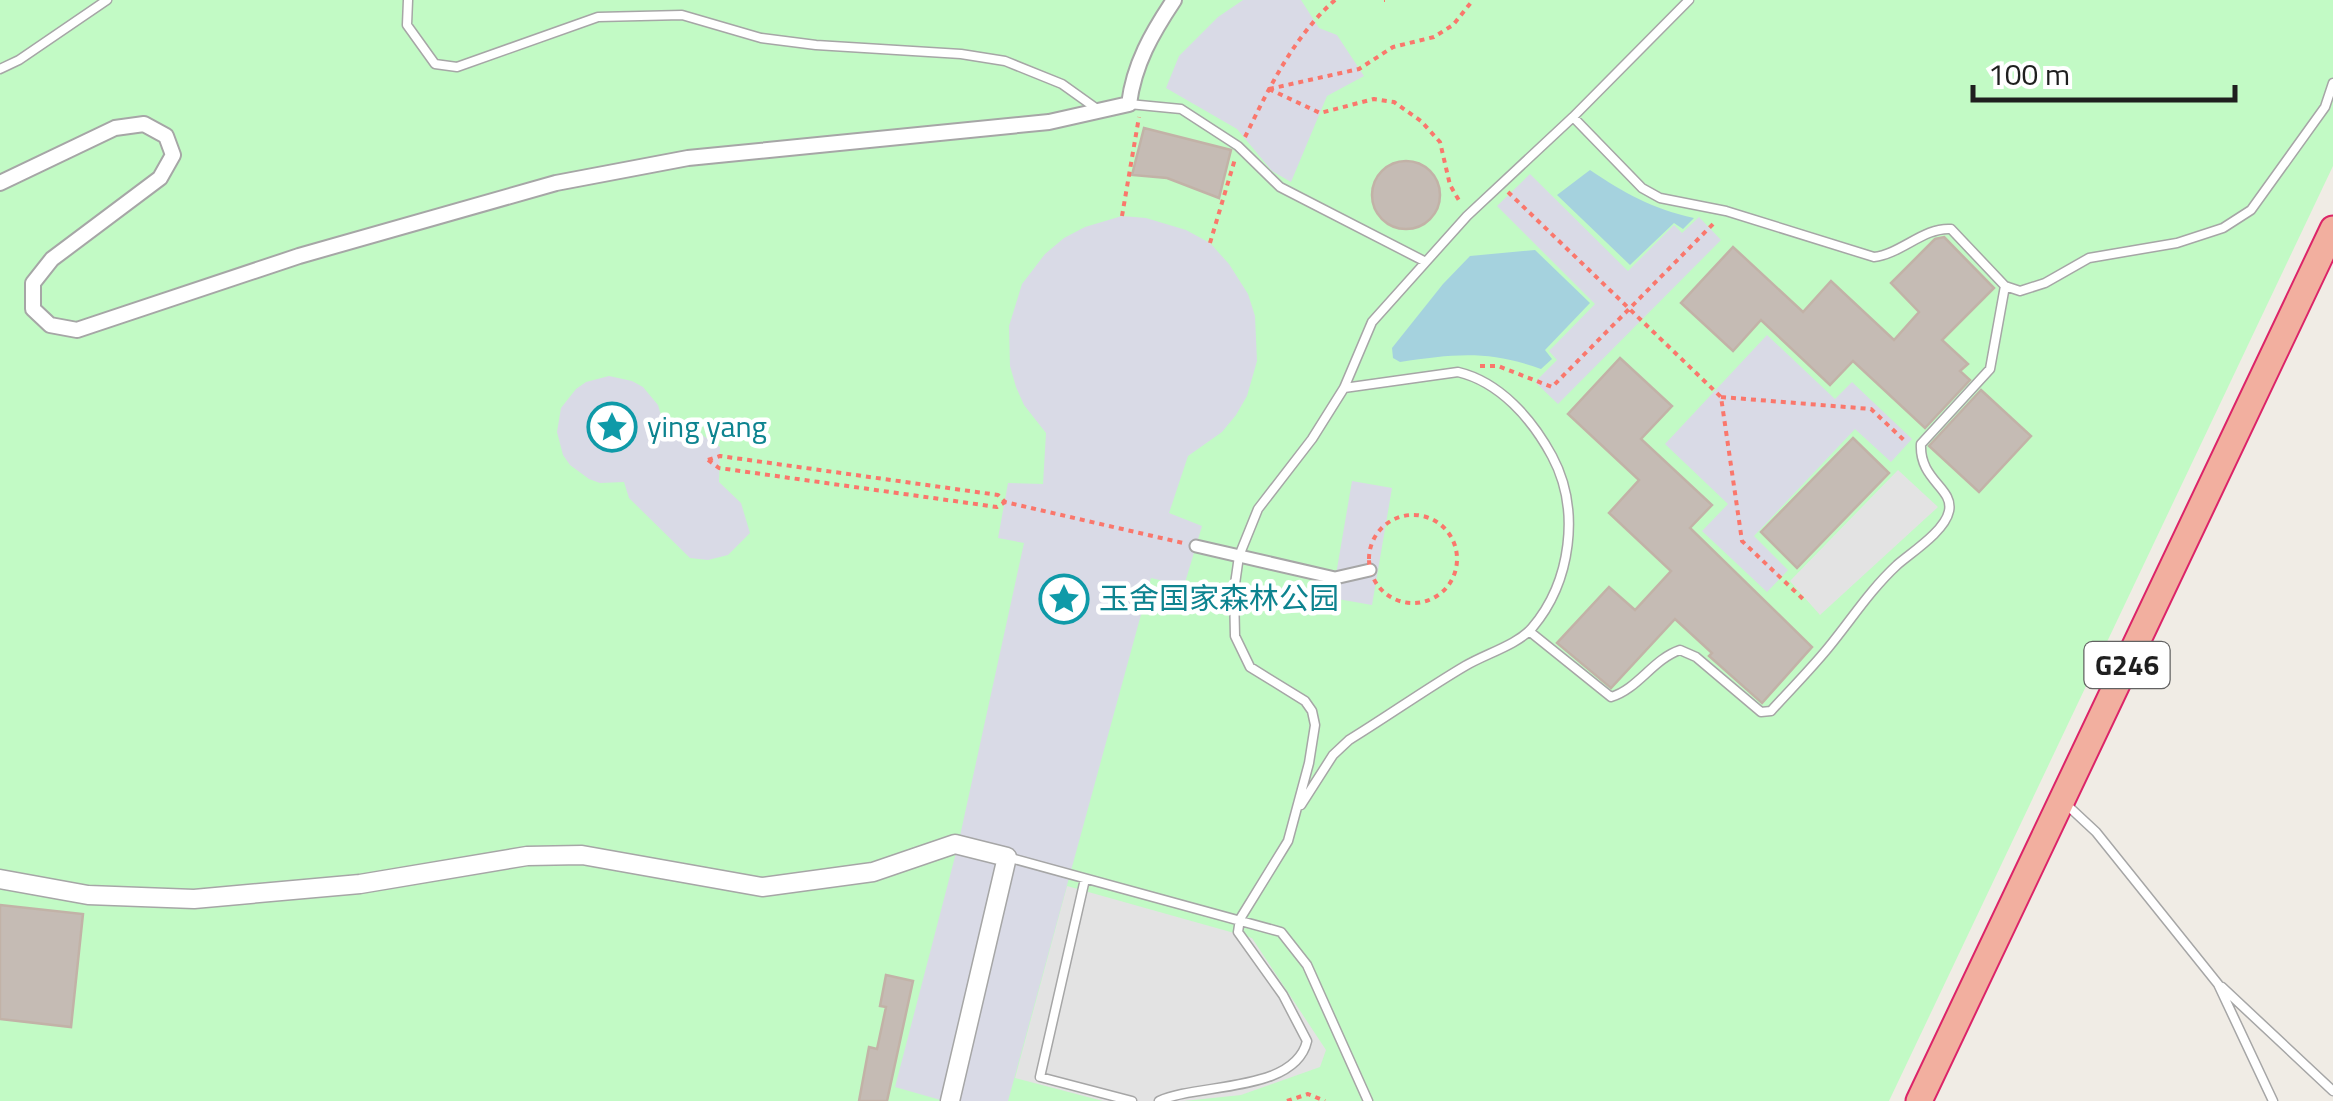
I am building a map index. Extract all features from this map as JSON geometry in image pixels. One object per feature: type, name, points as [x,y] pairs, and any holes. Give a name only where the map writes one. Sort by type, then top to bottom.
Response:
[{"type":"highway","name":"G246","points":[[1919,1101],[2333,228]]},
{"type":"street","points":[[0,182],[115,128],[144,124],[166,136],[173,155],[160,178],[52,259],[33,283],[34,308],[50,325],[76,330],[300,256],[556,183],[688,158],[1049,122],[1135,104],[1132,78],[1150,36],[1174,0]]},
{"type":"street","points":[[1196,546],[1335,578],[1370,570]]},
{"type":"street","points":[[0,879],[88,895],[194,899],[360,884],[527,856],[582,855],[762,888],[873,872],[955,844],[1007,858],[950,1101]]},
{"type":"lane","points":[[0,69],[107,0]]},
{"type":"lane","points":[[408,0],[407,25],[435,64],[457,67],[598,17],[682,15],[761,38],[816,46],[961,54],[1005,61],[1062,84],[1100,110]]},
{"type":"lane","points":[[1159,1101],[1183,1092],[1261,1081],[1306,1050],[1304,1032],[1238,932],[1240,919],[1288,840],[1315,725],[1304,701],[1250,666],[1235,636],[1234,591],[1239,556],[1258,509],[1312,439],[1344,388],[1372,322],[1467,216],[1573,117],[1688,0]]},
{"type":"lane","points":[[1573,117],[1642,188],[1660,198],[1726,211],[1874,257],[1889,255],[1940,228],[1951,229],[2005,286],[2020,292],[2046,283],[2089,258],[2177,243],[2222,228],[2251,210],[2325,107],[2333,83]]},
{"type":"lane","points":[[1135,104],[1181,109],[1238,146],[1280,187],[1424,261]]},
{"type":"lane","points":[[1529,631],[1611,697],[1622,694],[1667,654],[1680,650],[1696,657],[1760,712],[1771,710],[1891,571],[1945,522],[1950,508],[1948,496],[1929,476],[1920,459],[1921,444],[1990,370],[2005,286]]},
{"type":"lane","points":[[1296,813],[1334,754],[1349,740],[1467,665],[1529,631],[1556,592],[1565,570],[1567,495],[1556,463],[1533,426],[1509,400],[1474,376],[1458,372],[1344,388]]},
{"type":"lane","points":[[2064,802],[2096,832],[2218,984],[2333,1091]]},
{"type":"lane","points":[[1007,858],[1281,932],[1308,965],[1368,1101]]},
{"type":"lane","points":[[1086,879],[1040,1077],[1132,1101]]},
{"type":"lane","points":[[2218,984],[2274,1101]]},
{"type":"path","points":[[1210,243],[1238,146],[1313,19],[1335,0]]},
{"type":"path","points":[[1269,89],[1359,69],[1393,47],[1434,37],[1452,25],[1473,0]]},
{"type":"path","points":[[1269,89],[1320,113],[1374,99],[1394,102],[1421,121],[1440,142],[1450,185],[1467,216]]},
{"type":"path","points":[[1122,216],[1135,104]]},
{"type":"path","points":[[1502,185],[1721,397],[1742,541],[1802,599]]},
{"type":"path","points":[[1474,376],[1481,364],[1498,366],[1552,387],[1726,211]]},
{"type":"path","points":[[1721,397],[1871,409],[1908,444],[1921,444]]},
{"type":"path","points":[[1005,502],[997,507],[720,468],[708,460],[720,456],[998,494],[1005,502],[1196,546]]},
{"type":"path","points":[[1397,518],[1428,518],[1446,530],[1456,549],[1455,570],[1446,589],[1418,603],[1388,596],[1370,570],[1374,539],[1397,518]]},
{"type":"path","points":[[1287,1101],[1308,1094],[1325,1101]]},
{"type":"green space","name":"玉舍国家森林公园","points":[[0,0],[2333,0],[2333,166],[1889,1101],[0,1101]]},
{"type":"shaded area","points":[[1243,0],[1301,0],[1319,28],[1337,35],[1364,76],[1327,96],[1291,182],[1272,171],[1237,129],[1166,88],[1179,56],[1218,17]]},
{"type":"shaded area","points":[[1530,174],[1628,271],[1674,225],[1682,233],[1699,217],[1721,240],[1558,404],[1535,382],[1557,360],[1549,351],[1595,304],[1497,206]]},
{"type":"shaded area","points":[[1122,216],[1146,218],[1186,230],[1210,243],[1248,294],[1255,316],[1257,361],[1247,396],[1236,415],[1222,432],[1188,456],[1169,513],[1202,526],[1184,586],[1151,578],[1008,1101],[944,1101],[895,1087],[958,845],[1024,543],[998,538],[1008,483],[1043,484],[1046,433],[1024,405],[1016,387],[1010,366],[1009,326],[1022,284],[1045,254],[1085,227]]},
{"type":"shaded area","points":[[1767,335],[1835,399],[1852,382],[1912,439],[1891,462],[1855,429],[1754,536],[1788,570],[1767,592],[1702,531],[1728,504],[1665,444]]},
{"type":"shaded area","points":[[609,376],[643,387],[658,405],[664,425],[681,421],[720,447],[719,482],[741,503],[750,533],[728,555],[708,560],[690,558],[629,498],[624,482],[600,483],[589,479],[563,455],[557,432],[561,408],[586,382]]},
{"type":"shaded area","points":[[1898,470],[1938,507],[1820,615],[1790,581]]},
{"type":"shaded area","points":[[1352,481],[1392,488],[1372,605],[1332,598]]},
{"type":"shaded area","points":[[1067,886],[1252,938],[1326,1050],[1320,1067],[1241,1095],[1184,1101],[1103,1101],[1015,1078]]},
{"type":"water","points":[[1590,170],[1639,199],[1694,218],[1683,229],[1674,223],[1630,265],[1557,195]]},
{"type":"water","points":[[1535,250],[1590,303],[1545,350],[1552,359],[1541,369],[1488,356],[1400,362],[1393,358],[1392,348],[1470,256]]},
{"type":"building","points":[[1144,128],[1231,150],[1219,198],[1167,178],[1132,175]]},
{"type":"building","points":[[1406,161],[1419,163],[1430,171],[1438,182],[1438,208],[1430,219],[1419,227],[1406,229],[1393,227],[1382,219],[1374,208],[1372,195],[1374,182],[1382,171],[1393,163]]},
{"type":"building","points":[[1944,237],[1994,288],[1942,340],[1968,364],[1960,371],[1970,380],[1925,428],[1853,361],[1830,385],[1761,320],[1733,351],[1681,303],[1733,247],[1803,312],[1831,281],[1894,340],[1919,312],[1891,283],[1935,239]]},
{"type":"building","points":[[1620,358],[1672,406],[1641,439],[1712,505],[1690,528],[1812,647],[1762,703],[1709,656],[1712,653],[1675,619],[1611,688],[1557,643],[1609,587],[1635,610],[1671,571],[1609,513],[1639,480],[1568,414]]},
{"type":"building","points":[[1981,390],[2031,436],[1979,492],[1929,446]]},
{"type":"building","points":[[1853,438],[1889,473],[1797,568],[1761,532]]},
{"type":"building","points":[[0,905],[83,914],[71,1027],[0,1019]]},
{"type":"building","points":[[886,975],[913,981],[887,1101],[859,1101],[869,1047],[877,1049],[886,1007],[880,1006]]},
{"type":"place","name":"ying yang","points":[[612,427]]},
{"type":"place","name":"玉舍国家森林公园","points":[[1064,599]]}]
